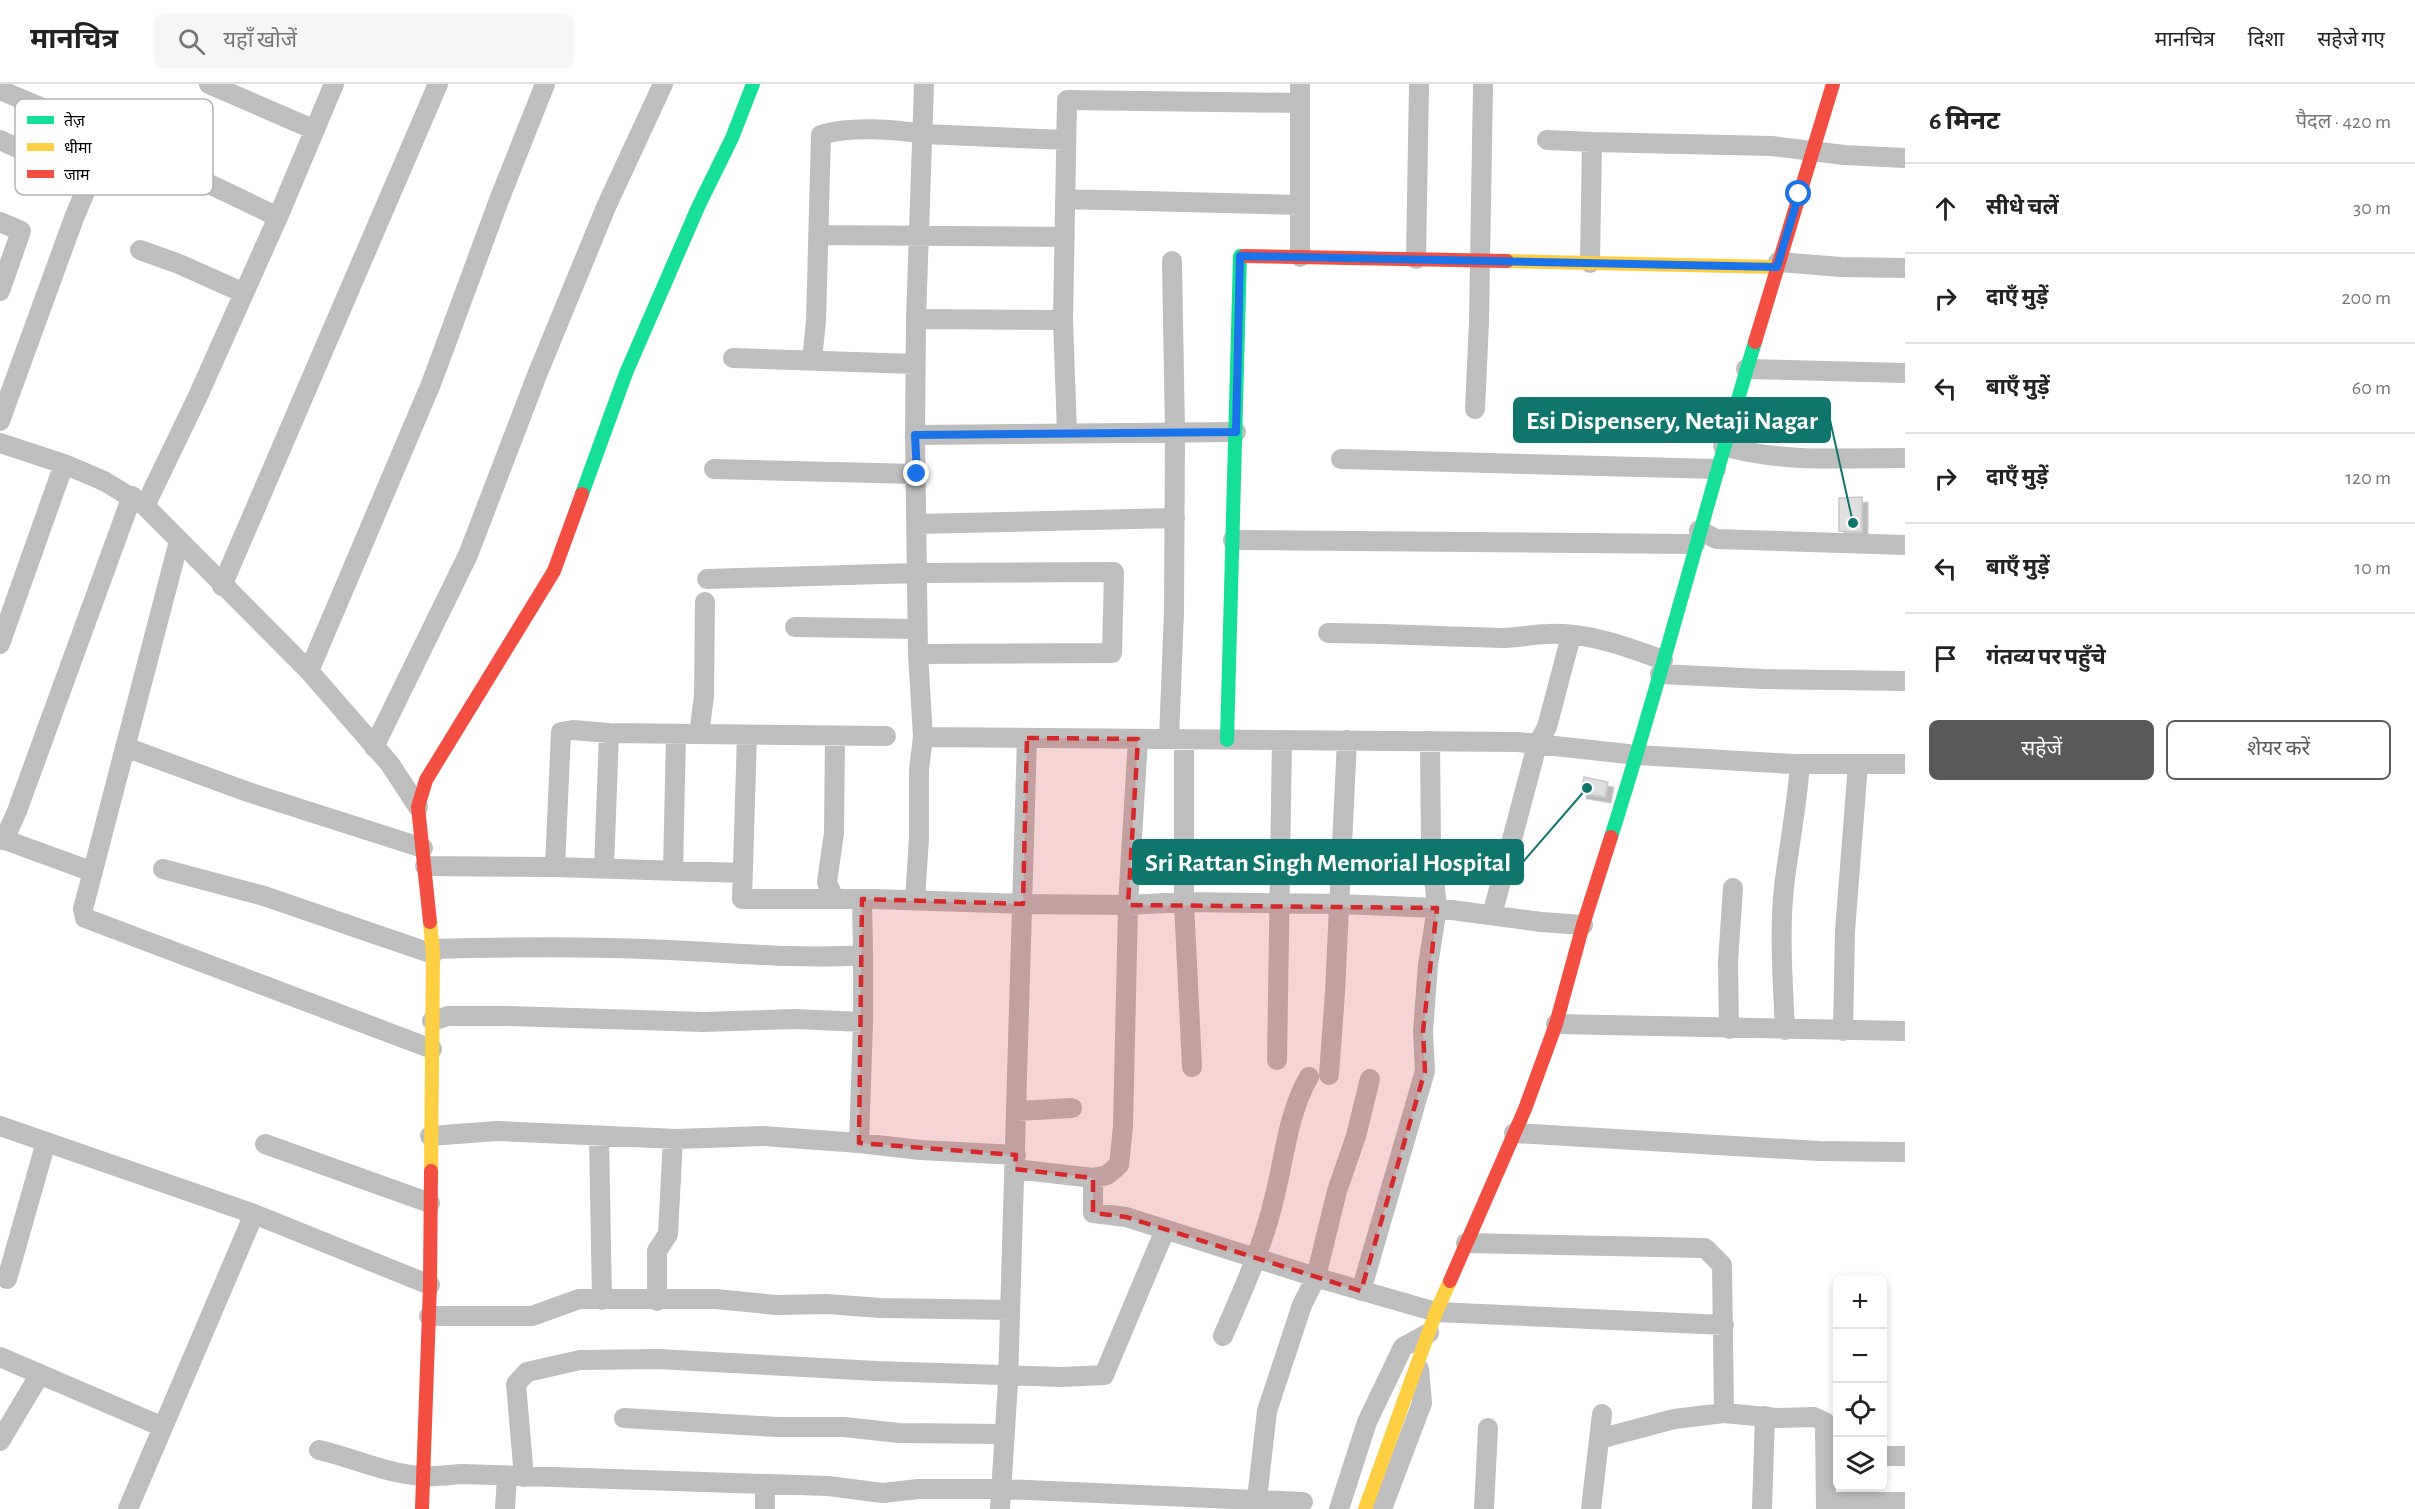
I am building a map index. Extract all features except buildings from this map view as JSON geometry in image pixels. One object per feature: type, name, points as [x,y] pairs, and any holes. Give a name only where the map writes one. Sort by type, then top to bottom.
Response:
[{"type":"street","points":[[209,84],[315,130]]},
{"type":"street","points":[[93,872],[2,839],[16,811],[139,501],[244,293],[334,84]]},
{"type":"street","points":[[222,586],[438,84]]},
{"type":"street","points":[[309,671],[431,384],[545,84]]},
{"type":"street","points":[[374,747],[468,555],[537,375],[602,218],[663,84]]},
{"type":"street","points":[[422,1509],[430,1285],[433,952],[418,807],[426,780],[554,571],[626,373],[753,84]]},
{"type":"street","points":[[915,900],[919,838],[919,770],[924,737],[915,573],[917,474],[915,364],[924,84]]},
{"type":"street","points":[[1416,259],[1419,84]]},
{"type":"street","points":[[1475,409],[1479,322],[1483,84]]},
{"type":"street","points":[[1365,1509],[1436,1312],[1514,1132],[1556,1024],[1583,925],[1637,755],[1716,469],[1833,84]]},
{"type":"street","points":[[0,90],[21,99]]},
{"type":"street","points":[[1067,434],[1064,320],[1067,92],[1300,93],[1300,257]]},
{"type":"street","points":[[812,360],[816,321],[821,135],[835,130],[907,131],[923,134],[1066,140]]},
{"type":"street","points":[[0,140],[15,147]]},
{"type":"street","points":[[1547,140],[1772,146],[1844,155],[1905,158]]},
{"type":"street","points":[[1590,263],[1592,142]]},
{"type":"street","points":[[213,186],[278,217]]},
{"type":"street","points":[[0,421],[84,195]]},
{"type":"street","points":[[1065,199],[1299,205]]},
{"type":"street","points":[[0,222],[21,231],[0,291]]},
{"type":"street","points":[[818,235],[919,234],[1065,237]]},
{"type":"street","points":[[140,250],[244,293]]},
{"type":"street","points":[[1227,740],[1240,256],[1905,268]]},
{"type":"street","points":[[1172,261],[1177,739],[1192,1067]]},
{"type":"street","points":[[916,320],[1064,320]]},
{"type":"street","points":[[733,358],[915,364]]},
{"type":"street","points":[[1746,369],[1905,373]]},
{"type":"street","points":[[915,435],[1236,432]]},
{"type":"street","points":[[0,443],[64,464],[104,481],[139,501],[309,671],[390,764],[418,807]]},
{"type":"street","points":[[1723,446],[1751,454],[1905,458]]},
{"type":"street","points":[[1341,459],[1716,469]]},
{"type":"street","points":[[0,644],[64,464]]},
{"type":"street","points":[[714,469],[917,474]]},
{"type":"street","points":[[916,524],[1174,518]]},
{"type":"street","points":[[1233,540],[1697,537],[1905,545]]},
{"type":"street","points":[[179,541],[82,909],[86,918],[432,1049]]},
{"type":"street","points":[[707,579],[915,573],[1114,572],[1113,653],[918,654]]},
{"type":"street","points":[[699,734],[704,696],[705,602]]},
{"type":"street","points":[[795,627],[917,629]]},
{"type":"street","points":[[1328,633],[1505,638],[1549,633],[1632,648],[1662,667],[1763,679],[1905,681]]},
{"type":"street","points":[[1492,915],[1538,745],[1547,727],[1571,636]]},
{"type":"street","points":[[555,867],[561,732],[573,730],[609,733],[886,736]]},
{"type":"street","points":[[604,868],[609,733]]},
{"type":"street","points":[[673,871],[676,734]]},
{"type":"street","points":[[747,735],[742,899],[862,899],[1128,905],[1184,902],[1340,904],[1437,908],[1583,925]]},
{"type":"street","points":[[834,899],[827,882],[834,833],[835,736]]},
{"type":"street","points":[[924,737],[1518,742],[1637,755],[1800,764],[1905,764]]},
{"type":"street","points":[[1000,1509],[1016,1162],[1027,738]]},
{"type":"street","points":[[430,1136],[497,1131],[673,1139],[763,1136],[859,1143],[1016,1162],[1093,1178],[1107,1175],[1119,1165],[1123,1127],[1128,905],[1138,739]]},
{"type":"street","points":[[1277,1060],[1282,740]]},
{"type":"street","points":[[1329,1075],[1340,904],[1347,740]]},
{"type":"street","points":[[1361,1291],[1425,1071],[1423,1031],[1428,965],[1437,908],[1431,847],[1430,741]]},
{"type":"street","points":[[125,747],[424,857],[555,867],[742,873]]},
{"type":"street","points":[[1785,1030],[1782,958],[1784,889],[1798,795],[1800,764]]},
{"type":"street","points":[[1843,1031],[1846,920],[1858,764]]},
{"type":"street","points":[[163,869],[264,896],[433,952],[492,947],[644,948],[763,955],[863,955]]},
{"type":"street","points":[[1729,1029],[1728,962],[1733,888]]},
{"type":"street","points":[[859,1143],[863,1023],[862,899]]},
{"type":"street","points":[[432,1021],[448,1016],[508,1016],[704,1023],[794,1019],[863,1023]]},
{"type":"street","points":[[1556,1024],[1905,1031]]},
{"type":"street","points":[[1223,1336],[1256,1258],[1275,1195],[1286,1141],[1300,1092],[1309,1077]]},
{"type":"street","points":[[1257,1499],[1267,1411],[1302,1305],[1316,1277],[1336,1191],[1356,1136],[1370,1079]]},
{"type":"street","points":[[1016,1111],[1072,1108]]},
{"type":"street","points":[[0,1126],[254,1214],[430,1285]]},
{"type":"street","points":[[1514,1132],[1819,1151],[1905,1152]]},
{"type":"street","points":[[599,1136],[602,1300]]},
{"type":"street","points":[[657,1301],[657,1251],[668,1234],[673,1139]]},
{"type":"street","points":[[7,1279],[46,1142]]},
{"type":"street","points":[[265,1144],[430,1203]]},
{"type":"street","points":[[1093,1178],[1093,1213],[1126,1217],[1361,1291],[1436,1312],[1724,1325]]},
{"type":"street","points":[[129,1509],[254,1214]]},
{"type":"street","points":[[505,1509],[516,1476],[516,1384],[527,1372],[580,1360],[669,1359],[876,1371],[1060,1377],[1104,1375],[1165,1230]]},
{"type":"street","points":[[1466,1243],[1705,1248],[1722,1265],[1724,1413]]},
{"type":"street","points":[[429,1316],[532,1316],[579,1299],[657,1301],[716,1299],[776,1305],[827,1304],[881,1308],[1010,1310]]},
{"type":"street","points":[[1339,1509],[1367,1422],[1402,1347],[1429,1333]]},
{"type":"street","points":[[0,1357],[163,1427]]},
{"type":"street","points":[[1382,1509],[1422,1402],[1418,1363]]},
{"type":"street","points":[[0,1441],[40,1374]]},
{"type":"street","points":[[1599,1439],[1674,1419],[1724,1413],[1814,1417],[1825,1422],[1832,1456],[1826,1506],[1905,1502]]},
{"type":"street","points":[[1591,1509],[1602,1414]]},
{"type":"street","points":[[1762,1509],[1766,1416]]},
{"type":"street","points":[[624,1419],[777,1427],[844,1427],[899,1433],[1005,1434]]},
{"type":"street","points":[[1484,1509],[1488,1428]]},
{"type":"street","points":[[319,1450],[349,1457],[380,1469],[424,1477],[461,1474],[828,1486],[883,1493],[918,1489],[1002,1489],[1303,1502]]},
{"type":"street","points":[[1887,1456],[1905,1456]]},
{"type":"street","points":[[765,1484],[765,1509]]},
{"type":"highlighted area","points":[[1027,738],[1138,739],[1128,905],[1437,908],[1423,1031],[1425,1071],[1361,1291],[1126,1217],[1093,1213],[1093,1178],[1015,1169],[1016,1155],[859,1143],[862,899],[1023,904]]},
{"type":"traffic: fast","points":[[582,494],[626,373],[699,205],[732,138],[753,84]]},
{"type":"traffic: fast","points":[[1227,740],[1240,256],[1244,256]]},
{"type":"traffic: fast","points":[[1611,837],[1755,342]]},
{"type":"traffic: slow","points":[[1507,261],[1777,267]]},
{"type":"traffic: slow","points":[[430,922],[433,954],[431,1171]]},
{"type":"traffic: slow","points":[[1365,1509],[1436,1312],[1450,1281]]},
{"type":"traffic: jam","points":[[1755,342],[1833,84]]},
{"type":"traffic: jam","points":[[1244,256],[1507,261]]},
{"type":"traffic: jam","points":[[430,922],[418,807],[426,780],[554,571],[582,494]]},
{"type":"traffic: jam","points":[[1450,1281],[1525,1109],[1556,1024],[1583,925],[1611,837]]},
{"type":"traffic: jam","points":[[422,1509],[430,1285],[431,1171]]},
{"type":"place","name":"Esi Dispensery, Netaji Nagar","points":[[1853,523]]},
{"type":"place","name":"Sri Rattan Singh Memorial Hospital","points":[[1587,788]]},
{"type":"route","points":[[917,474],[915,435],[1236,432],[1240,256],[1777,267],[1799,194]]}]
